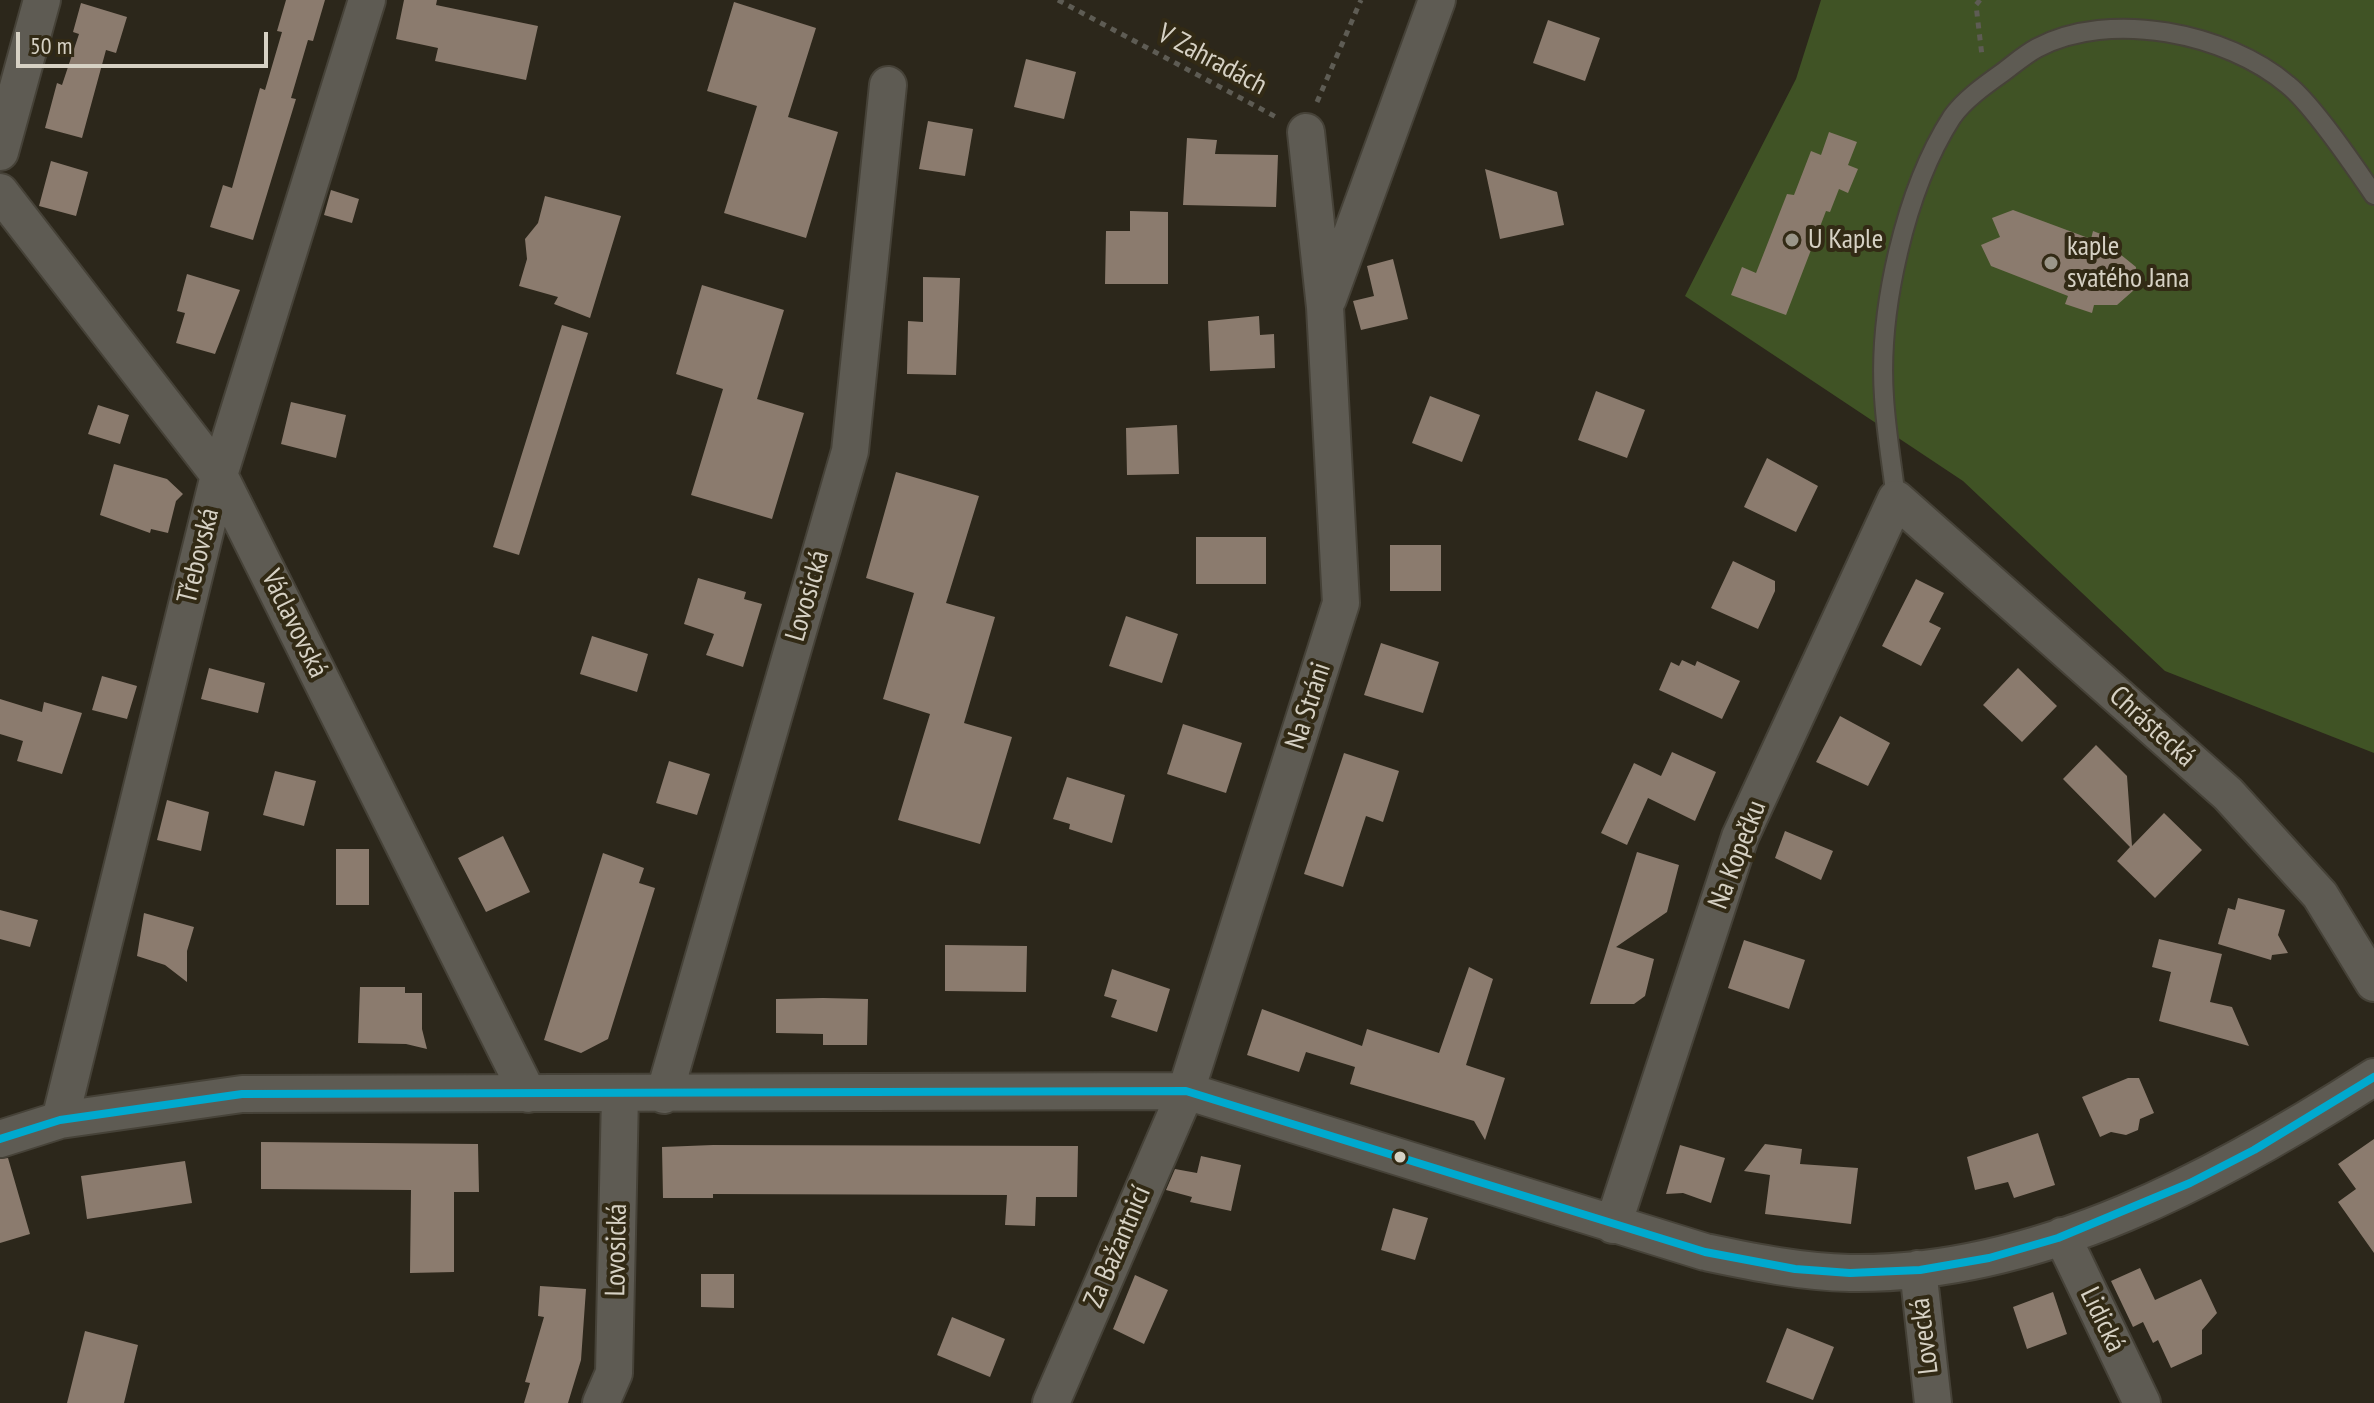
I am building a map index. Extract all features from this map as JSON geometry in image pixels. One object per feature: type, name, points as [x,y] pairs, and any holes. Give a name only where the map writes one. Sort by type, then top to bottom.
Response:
[{"type":"street","points":[[0,152],[42,0]]},
{"type":"street","name":"Třebovská","points":[[60,1120],[219,475],[367,0]]},
{"type":"street","name":"Na Stráni","points":[[1325,307],[1437,0]]},
{"type":"street","name":"Lovosická","points":[[664,1095],[850,451],[888,85]]},
{"type":"street","name":"Na Stráni","points":[[1186,1091],[1341,603],[1325,307],[1306,132]]},
{"type":"street","name":"Václavovská","points":[[0,192],[219,475],[528,1094]]},
{"type":"street","name":"Chrástecká","points":[[1896,499],[2228,794],[2320,895],[2374,983]]},
{"type":"street","name":"Na Kopečku","points":[[1613,1225],[1740,837],[1896,499]]},
{"type":"street","points":[[0,1139],[60,1120],[242,1094],[1186,1091],[1705,1252],[1787,1269],[1851,1273],[1918,1269],[1993,1256],[2062,1236],[2163,1195],[2287,1132],[2374,1077]]},
{"type":"street","name":"Za Bažantnicí","points":[[1051,1403],[1186,1091]]},
{"type":"street","name":"Lovosická","points":[[601,1403],[614,1373],[620,1095]]},
{"type":"street","name":"Lidická","points":[[2062,1236],[2142,1403]]},
{"type":"street","name":"Lovecká","points":[[1918,1269],[1933,1403]]},
{"type":"lane","points":[[1896,499],[1884,394],[1891,277],[1916,190],[1953,115],[1985,85],[2037,48],[2083,33],[2146,30],[2190,36],[2247,56],[2291,86],[2374,195]]},
{"type":"path","name":"V Zahradách","points":[[1058,0],[1306,132]]},
{"type":"path","points":[[1306,132],[1337,50],[1361,0]]},
{"type":"path","points":[[1980,0],[1976,5],[1985,85]]},
{"type":"green space","points":[[1821,0],[2374,0],[2374,753],[2165,671],[1963,481],[1685,296],[1796,79]]},
{"type":"building","points":[[286,0],[325,0],[313,41],[308,40],[291,98],[296,99],[253,240],[210,227],[223,185],[232,188],[260,88],[265,90],[282,32],[277,31]]},
{"type":"building","points":[[404,0],[437,0],[436,5],[538,26],[526,80],[435,61],[438,48],[396,39]]},
{"type":"building","points":[[734,2],[816,28],[788,117],[838,132],[806,238],[724,213],[757,106],[707,91]]},
{"type":"building","points":[[81,3],[127,17],[116,53],[106,50],[82,138],[45,128],[57,83],[62,85],[79,34],[73,32]]},
{"type":"building","points":[[1548,20],[1600,38],[1585,81],[1533,63]]},
{"type":"building","points":[[1026,59],[1076,72],[1064,119],[1014,107]]},
{"type":"building","points":[[928,121],[973,129],[965,176],[919,169]]},
{"type":"building","name":"U Kaple","points":[[1829,132],[1857,142],[1848,165],[1858,169],[1848,193],[1839,189],[1830,212],[1826,211],[1786,315],[1731,295],[1742,267],[1756,273],[1787,194],[1794,195],[1811,151],[1821,155]]},
{"type":"building","points":[[1187,138],[1217,140],[1215,154],[1278,155],[1276,207],[1183,205]]},
{"type":"building","points":[[51,161],[88,172],[76,216],[39,206]]},
{"type":"building","points":[[1485,169],[1557,192],[1564,225],[1500,239]]},
{"type":"building","points":[[331,190],[359,199],[352,223],[324,215]]},
{"type":"building","points":[[545,196],[621,216],[590,318],[554,304],[558,297],[519,286],[527,259],[525,239],[538,223]]},
{"type":"building","name":"kaple svatého Jana","points":[[2013,210],[2091,239],[2093,231],[2119,241],[2115,250],[2136,267],[2134,290],[2117,305],[2094,305],[2092,313],[2065,304],[2068,296],[1991,266],[1981,245],[2000,237],[1992,218]]},
{"type":"building","points":[[1130,211],[1168,212],[1168,284],[1105,284],[1106,231],[1130,231]]},
{"type":"building","points":[[1393,259],[1408,319],[1361,330],[1353,301],[1374,296],[1367,266]]},
{"type":"building","points":[[187,274],[240,290],[215,354],[176,343],[185,313],[177,311]]},
{"type":"building","points":[[923,277],[960,278],[956,375],[907,374],[908,321],[923,322]]},
{"type":"building","points":[[702,285],[784,310],[757,399],[804,413],[772,519],[691,495],[723,389],[676,374]]},
{"type":"building","points":[[1259,316],[1260,335],[1274,334],[1275,368],[1210,371],[1208,321]]},
{"type":"building","points":[[562,325],[588,333],[519,555],[493,547]]},
{"type":"building","points":[[1596,391],[1645,410],[1627,458],[1578,440]]},
{"type":"building","points":[[1430,396],[1480,415],[1462,462],[1412,443]]},
{"type":"building","points":[[291,402],[346,415],[336,458],[281,444]]},
{"type":"building","points":[[98,405],[129,415],[120,444],[88,434]]},
{"type":"building","points":[[1177,425],[1179,474],[1127,475],[1126,428]]},
{"type":"building","points":[[1767,458],[1818,486],[1796,532],[1744,507]]},
{"type":"building","points":[[114,464],[167,479],[183,494],[176,501],[168,533],[151,529],[150,533],[100,515]]},
{"type":"building","points":[[896,472],[979,496],[946,603],[995,617],[964,723],[1012,737],[980,844],[898,820],[930,714],[883,699],[914,593],[866,578]]},
{"type":"building","points":[[1196,537],[1266,537],[1266,584],[1196,584]]},
{"type":"building","points":[[1390,545],[1441,545],[1441,591],[1390,591]]},
{"type":"building","points":[[1733,561],[1775,581],[1775,591],[1758,629],[1711,608]]},
{"type":"building","points":[[698,578],[746,592],[744,599],[762,604],[743,667],[706,655],[714,634],[684,624]]},
{"type":"building","points":[[1916,579],[1944,593],[1929,622],[1941,628],[1921,666],[1882,646]]},
{"type":"building","points":[[1126,616],[1178,634],[1162,683],[1109,666]]},
{"type":"building","points":[[592,636],[648,654],[637,692],[580,674]]},
{"type":"building","points":[[1381,643],[1439,662],[1423,713],[1364,695]]},
{"type":"building","points":[[1682,660],[1695,666],[1697,661],[1740,681],[1722,719],[1659,690],[1671,662],[1679,666]]},
{"type":"building","points":[[209,668],[265,683],[258,713],[201,699]]},
{"type":"building","points":[[2018,668],[2057,706],[2022,742],[1983,705]]},
{"type":"building","points":[[102,676],[137,686],[127,719],[92,710]]},
{"type":"building","points":[[0,699],[42,712],[44,702],[82,713],[62,774],[17,761],[23,741],[0,734]]},
{"type":"building","points":[[1840,716],[1890,743],[1868,786],[1816,762]]},
{"type":"building","points":[[1183,724],[1242,743],[1226,793],[1167,774]]},
{"type":"building","points":[[2096,745],[2127,776],[2132,846],[2164,813],[2202,850],[2155,898],[2117,861],[2130,847],[2063,779]]},
{"type":"building","points":[[1672,752],[1716,772],[1695,821],[1648,798],[1627,845],[1601,833],[1634,763],[1661,776]]},
{"type":"building","points":[[1344,753],[1399,771],[1383,822],[1366,816],[1343,887],[1304,874]]},
{"type":"building","points":[[669,761],[710,774],[697,815],[656,803]]},
{"type":"building","points":[[275,771],[316,781],[304,826],[263,815]]},
{"type":"building","points":[[1067,777],[1125,795],[1112,843],[1069,829],[1070,824],[1053,819]]},
{"type":"building","points":[[167,800],[209,812],[201,851],[157,840]]},
{"type":"building","points":[[1785,831],[1833,851],[1821,880],[1775,858]]},
{"type":"building","points":[[503,836],[530,892],[486,912],[458,858]]},
{"type":"building","points":[[336,849],[369,849],[369,905],[336,905]]},
{"type":"building","points":[[1637,852],[1679,865],[1667,912],[1616,947],[1654,959],[1645,996],[1634,1004],[1590,1004]]},
{"type":"building","points":[[603,853],[644,868],[639,883],[655,888],[608,1039],[581,1053],[544,1040]]},
{"type":"building","points":[[2238,898],[2285,910],[2278,935],[2288,953],[2272,955],[2271,960],[2218,944],[2228,908],[2235,910]]},
{"type":"building","points":[[0,910],[38,920],[30,947],[0,939]]},
{"type":"building","points":[[144,913],[194,927],[187,951],[187,982],[165,965],[137,956]]},
{"type":"building","points":[[2159,939],[2222,954],[2210,1002],[2232,1007],[2249,1046],[2159,1021],[2171,972],[2152,967]]},
{"type":"building","points":[[1744,940],[1805,960],[1789,1009],[1728,988]]},
{"type":"building","points":[[945,945],[1027,946],[1026,992],[945,991]]},
{"type":"building","points":[[1469,967],[1493,979],[1466,1065],[1505,1078],[1485,1140],[1474,1121],[1350,1084],[1355,1067],[1306,1052],[1299,1072],[1247,1055],[1262,1009],[1362,1046],[1367,1029],[1439,1053]]},
{"type":"building","points":[[1112,969],[1170,989],[1157,1032],[1111,1017],[1117,1000],[1104,996]]},
{"type":"building","points":[[360,987],[405,987],[405,993],[422,993],[422,1029],[427,1049],[406,1044],[358,1043]]},
{"type":"building","points":[[776,999],[868,999],[867,1045],[823,1045],[823,1034],[776,1033]]},
{"type":"building","points":[[2128,1078],[2139,1078],[2154,1113],[2140,1119],[2138,1130],[2126,1135],[2111,1132],[2100,1137],[2082,1097]]},
{"type":"building","points":[[2038,1133],[2055,1185],[2014,1198],[2008,1182],[1975,1190],[1967,1157]]},
{"type":"building","points":[[2374,1139],[2374,1253],[2338,1202],[2356,1189],[2338,1164]]},
{"type":"building","points":[[261,1142],[478,1144],[479,1192],[454,1192],[454,1272],[410,1273],[411,1190],[261,1189]]},
{"type":"building","points":[[1765,1144],[1802,1149],[1800,1164],[1858,1168],[1851,1224],[1765,1214],[1770,1175],[1744,1171]]},
{"type":"building","points":[[1680,1145],[1725,1158],[1711,1203],[1683,1193],[1666,1194]]},
{"type":"building","points":[[1078,1146],[1077,1197],[1036,1197],[1035,1226],[1005,1225],[1007,1195],[713,1194],[713,1198],[663,1198],[662,1147]]},
{"type":"building","points":[[1201,1156],[1241,1165],[1231,1211],[1190,1202],[1192,1197],[1166,1190],[1175,1169],[1197,1173]]},
{"type":"building","points":[[8,1158],[30,1234],[0,1243],[0,1159]]},
{"type":"building","points":[[185,1161],[192,1203],[87,1219],[81,1176]]},
{"type":"building","points":[[1393,1208],[1428,1218],[1415,1260],[1381,1250]]},
{"type":"building","points":[[2140,1268],[2155,1300],[2201,1279],[2217,1313],[2202,1330],[2202,1354],[2171,1368],[2158,1340],[2153,1343],[2143,1322],[2133,1327],[2111,1281]]},
{"type":"building","points":[[701,1274],[734,1274],[734,1308],[701,1307]]},
{"type":"building","points":[[1135,1275],[1168,1290],[1144,1344],[1113,1329]]},
{"type":"building","points":[[540,1286],[586,1289],[581,1360],[568,1403],[524,1403],[530,1383],[525,1382],[544,1317],[538,1316]]},
{"type":"building","points":[[2053,1292],[2067,1334],[2027,1349],[2013,1307]]},
{"type":"building","points":[[952,1317],[1005,1339],[990,1377],[937,1355]]},
{"type":"building","points":[[1787,1328],[1834,1347],[1813,1400],[1766,1382]]},
{"type":"building","points":[[85,1331],[138,1345],[124,1403],[67,1403]]},
{"type":"transit line","points":[[0,1139],[60,1120],[242,1094],[1186,1091],[1705,1252],[1795,1269],[1850,1273],[1920,1270],[1989,1258],[2058,1238],[2190,1183],[2254,1150],[2374,1077]]},
{"type":"place","name":"U Kaple","points":[[1792,240]]},
{"type":"place","name":"kaple svatého Jana","points":[[2051,263]]}]
